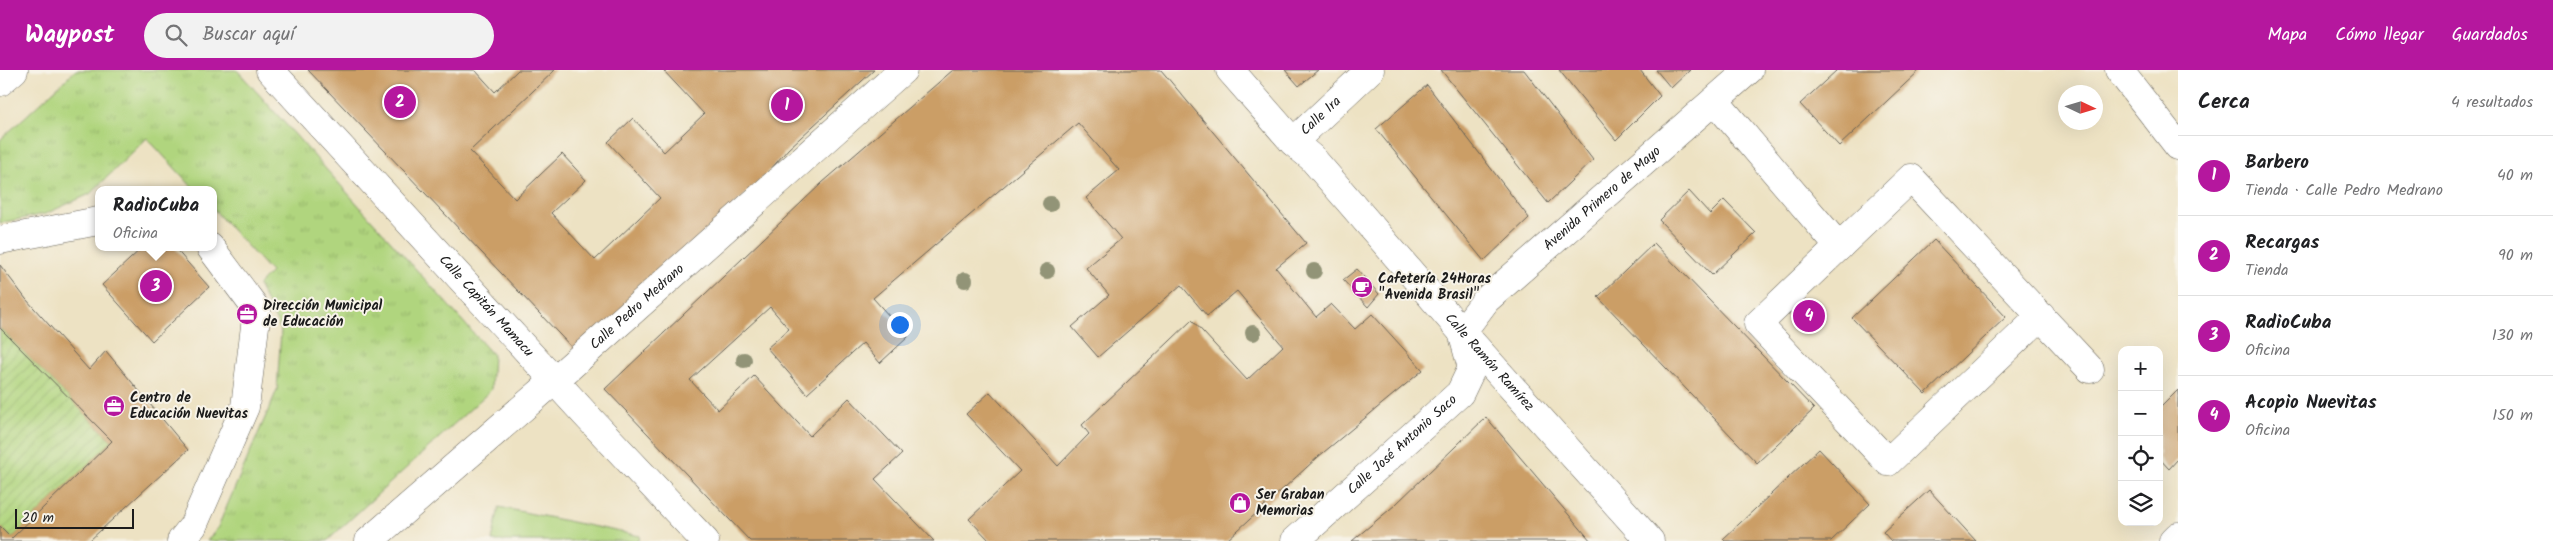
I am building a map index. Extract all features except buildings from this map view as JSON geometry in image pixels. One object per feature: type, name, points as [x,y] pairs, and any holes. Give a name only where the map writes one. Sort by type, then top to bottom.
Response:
[{"type":"street","points":[[0,82],[14,70]]},
{"type":"street","name":"Calle Capitán Mamacu","points":[[270,70],[705,541]]},
{"type":"street","name":"Calle Pedro Medrano","points":[[369,541],[555,380],[903,70]]},
{"type":"street","name":"Calle Ramón Ramírez","points":[[1230,70],[1293,142],[1312,158],[1462,332],[1650,541]]},
{"type":"street","name":"Calle 1ra","points":[[1293,142],[1370,70]]},
{"type":"street","name":"Avenida Primero de Mayo","points":[[1462,332],[1486,300],[1749,70]]},
{"type":"street","points":[[2119,70],[2178,146]]},
{"type":"street","points":[[1715,100],[1839,247]]},
{"type":"street","points":[[2041,316],[1888,462],[1758,324],[1911,178],[2041,316],[2090,369]]},
{"type":"street","points":[[0,240],[95,222]]},
{"type":"street","points":[[181,541],[193,526],[245,408],[257,310],[213,251]]},
{"type":"street","name":"Calle José Antonio Saco","points":[[1295,541],[1460,393],[1472,368],[1462,332]]},
{"type":"street","points":[[2173,541],[2178,536]]},
{"type":"green space","points":[[76,70],[237,70],[493,355],[491,390],[327,541],[207,541],[217,529],[277,390],[281,330],[258,285],[271,272],[217,213],[217,186],[191,186],[147,138],[98,186],[95,186],[95,189],[90,194],[45,214],[0,223],[0,140]]},
{"type":"green space","points":[[0,328],[112,441],[12,538],[0,526]]},
{"type":"green space","points":[[499,507],[640,536],[639,541],[492,541]]},
{"type":"place","name":"Recargas","points":[[400,102]]},
{"type":"place","name":"Barbero","points":[[787,105]]},
{"type":"place","name":"RadioCuba","points":[[156,286]]},
{"type":"place","name":"Cafetería 24Horas \"Avenida Brasil\"","points":[[1362,287]]},
{"type":"place","name":"Dirección Municipal de Educación","points":[[247,314]]},
{"type":"place","name":"Acopio Nuevitas","points":[[1809,316]]},
{"type":"place","name":"Centro de Educación Nuevitas","points":[[114,406]]},
{"type":"place","name":"Ser Graban Memorias","points":[[1240,503]]}]
